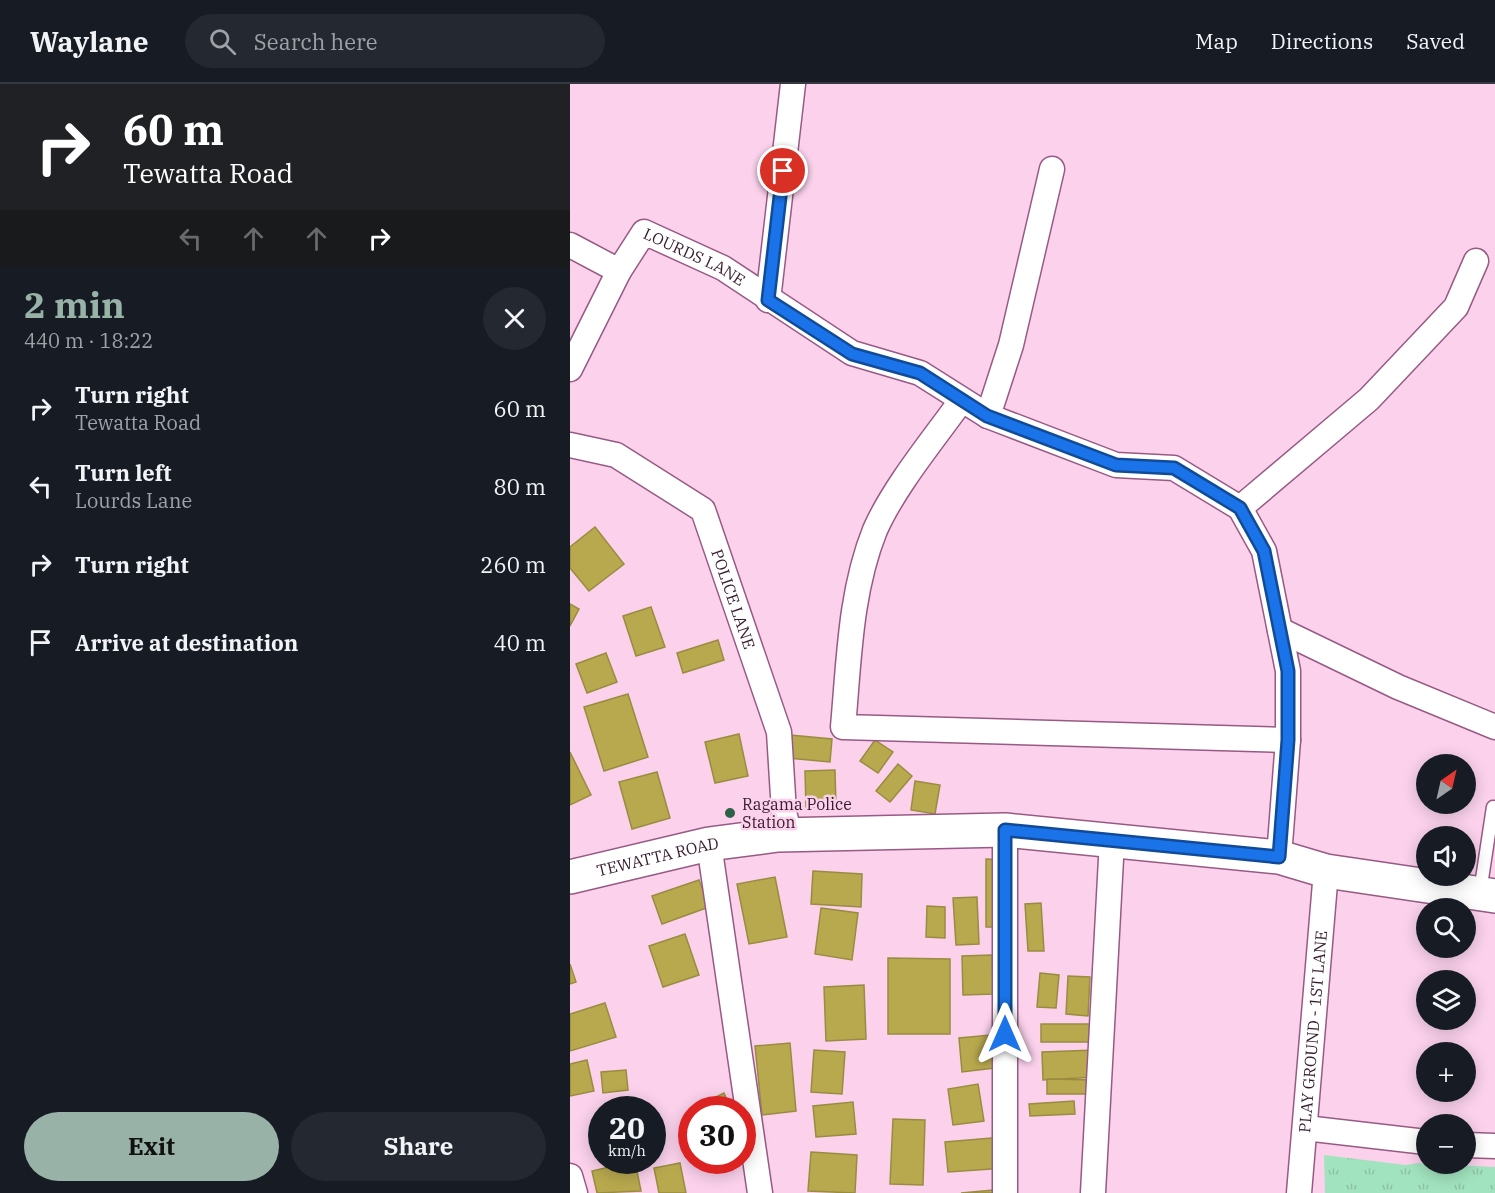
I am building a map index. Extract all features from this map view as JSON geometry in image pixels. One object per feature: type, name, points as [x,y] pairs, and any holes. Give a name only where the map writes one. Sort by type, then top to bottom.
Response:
[{"type":"main road","name":"TEWATTA ROAD","points":[[570,877],[709,844],[790,836],[1005,830],[1279,857],[1326,871],[1487,895]]},
{"type":"street","points":[[768,300],[793,84]]},
{"type":"street","points":[[987,416],[1011,345],[1052,169]]},
{"type":"street","name":"LOURDS LANE","points":[[570,369],[619,271],[644,232],[723,268],[852,354],[920,373],[987,416],[1116,465],[1174,468],[1240,508],[1264,551],[1288,671],[1288,740],[1279,857]]},
{"type":"street","points":[[570,245],[619,271]]},
{"type":"street","points":[[1240,508],[1377,390],[1456,307],[1476,261]]},
{"type":"street","points":[[961,401],[909,474],[876,530],[855,598],[843,727],[1288,740]]},
{"type":"street","name":"POLICE LANE","points":[[570,446],[616,455],[703,510],[778,732],[784,812],[790,836]]},
{"type":"street","points":[[1280,630],[1398,687],[1495,727]]},
{"type":"street","points":[[1005,830],[1005,1193]]},
{"type":"street","points":[[1094,1193],[1112,840]]},
{"type":"street","points":[[709,844],[760,1193]]},
{"type":"street","name":"PLAY GROUND - 1ST LANE","points":[[1299,1193],[1326,871]]},
{"type":"street","points":[[1305,1128],[1416,1141]]},
{"type":"street","points":[[1476,1145],[1495,1146]]},
{"type":"street","points":[[570,1176],[575,1193]]},
{"type":"lane","points":[[1487,895],[1493,807]]},
{"type":"green space","points":[[1324,1155],[1406,1165],[1416,1163],[1416,1174],[1476,1174],[1476,1166],[1495,1167],[1495,1193],[1325,1193]]},
{"type":"building","points":[[595,527],[624,564],[589,591],[570,568],[570,547]]},
{"type":"building","points":[[570,604],[579,609],[570,626]]},
{"type":"building","points":[[651,607],[665,647],[636,656],[623,616]]},
{"type":"building","points":[[718,640],[724,660],[683,673],[677,653]]},
{"type":"building","points":[[606,653],[617,682],[587,693],[576,664]]},
{"type":"building","points":[[628,694],[648,757],[604,771],[584,707]]},
{"type":"building","points":[[739,734],[748,776],[715,783],[705,742]]},
{"type":"building","points":[[790,735],[832,739],[830,762],[788,758]]},
{"type":"building","points":[[875,740],[893,752],[878,773],[860,761]]},
{"type":"building","points":[[570,752],[591,795],[570,805]]},
{"type":"building","points":[[898,764],[912,776],[890,802],[876,791]]},
{"type":"building","points":[[835,770],[836,807],[806,807],[805,771]]},
{"type":"building","points":[[657,772],[670,818],[632,829],[619,782]]},
{"type":"building","points":[[915,781],[940,785],[935,814],[911,810]]},
{"type":"building","points":[[986,859],[1007,860],[1007,927],[986,927]]},
{"type":"building","points":[[813,871],[862,874],[861,907],[811,904]]},
{"type":"building","points":[[775,877],[787,937],[749,944],[737,884]]},
{"type":"building","points":[[699,880],[709,907],[662,924],[652,896]]},
{"type":"building","points":[[977,897],[979,944],[956,945],[953,898]]},
{"type":"building","points":[[1041,903],[1044,951],[1028,951],[1025,904]]},
{"type":"building","points":[[927,906],[945,907],[945,938],[926,937]]},
{"type":"building","points":[[821,908],[858,913],[852,960],[815,954]]},
{"type":"building","points":[[685,934],[699,975],[663,987],[649,946]]},
{"type":"building","points":[[992,955],[993,994],[963,995],[962,956]]},
{"type":"building","points":[[888,958],[950,959],[950,1034],[888,1034]]},
{"type":"building","points":[[570,964],[576,982],[570,984]]},
{"type":"building","points":[[1040,973],[1059,975],[1056,1008],[1037,1007]]},
{"type":"building","points":[[1068,976],[1090,977],[1088,1016],[1066,1014]]},
{"type":"building","points":[[864,985],[866,1039],[826,1041],[824,987]]},
{"type":"building","points":[[605,1003],[616,1037],[570,1051],[570,1014]]},
{"type":"building","points":[[1041,1024],[1105,1024],[1105,1042],[1041,1042]]},
{"type":"building","points":[[991,1035],[994,1068],[962,1072],[959,1038]]},
{"type":"building","points":[[790,1043],[796,1111],[762,1115],[755,1046]]},
{"type":"building","points":[[814,1050],[845,1052],[842,1094],[811,1092]]},
{"type":"building","points":[[1095,1050],[1097,1077],[1043,1080],[1042,1052]]},
{"type":"building","points":[[587,1060],[594,1091],[570,1096],[570,1064]]},
{"type":"building","points":[[626,1070],[628,1090],[603,1093],[601,1072]]},
{"type":"building","points":[[1047,1079],[1094,1080],[1094,1094],[1047,1094]]},
{"type":"building","points":[[978,1084],[984,1121],[953,1125],[948,1089]]},
{"type":"building","points":[[1074,1101],[1075,1114],[1030,1116],[1029,1104]]},
{"type":"building","points":[[853,1102],[856,1134],[816,1137],[813,1106]]},
{"type":"building","points":[[893,1119],[925,1120],[923,1185],[890,1184]]},
{"type":"building","points":[[1003,1137],[1006,1168],[948,1172],[945,1142]]},
{"type":"building","points":[[811,1152],[857,1155],[855,1193],[808,1191]]},
{"type":"building","points":[[678,1163],[678,1174],[682,1174],[686,1193],[659,1193],[655,1174],[666,1174],[666,1166]]},
{"type":"building","points":[[593,1174],[638,1174],[641,1191],[597,1193]]},
{"type":"building","points":[[993,1190],[994,1193],[961,1193]]},
{"type":"place","name":"Ragama Police Station","points":[[730,813]]},
{"type":"route","points":[[783,171],[768,300],[852,354],[920,373],[987,416],[1116,465],[1174,468],[1240,508],[1264,551],[1288,671],[1288,740],[1279,857],[1005,830],[1005,1034]]}]
